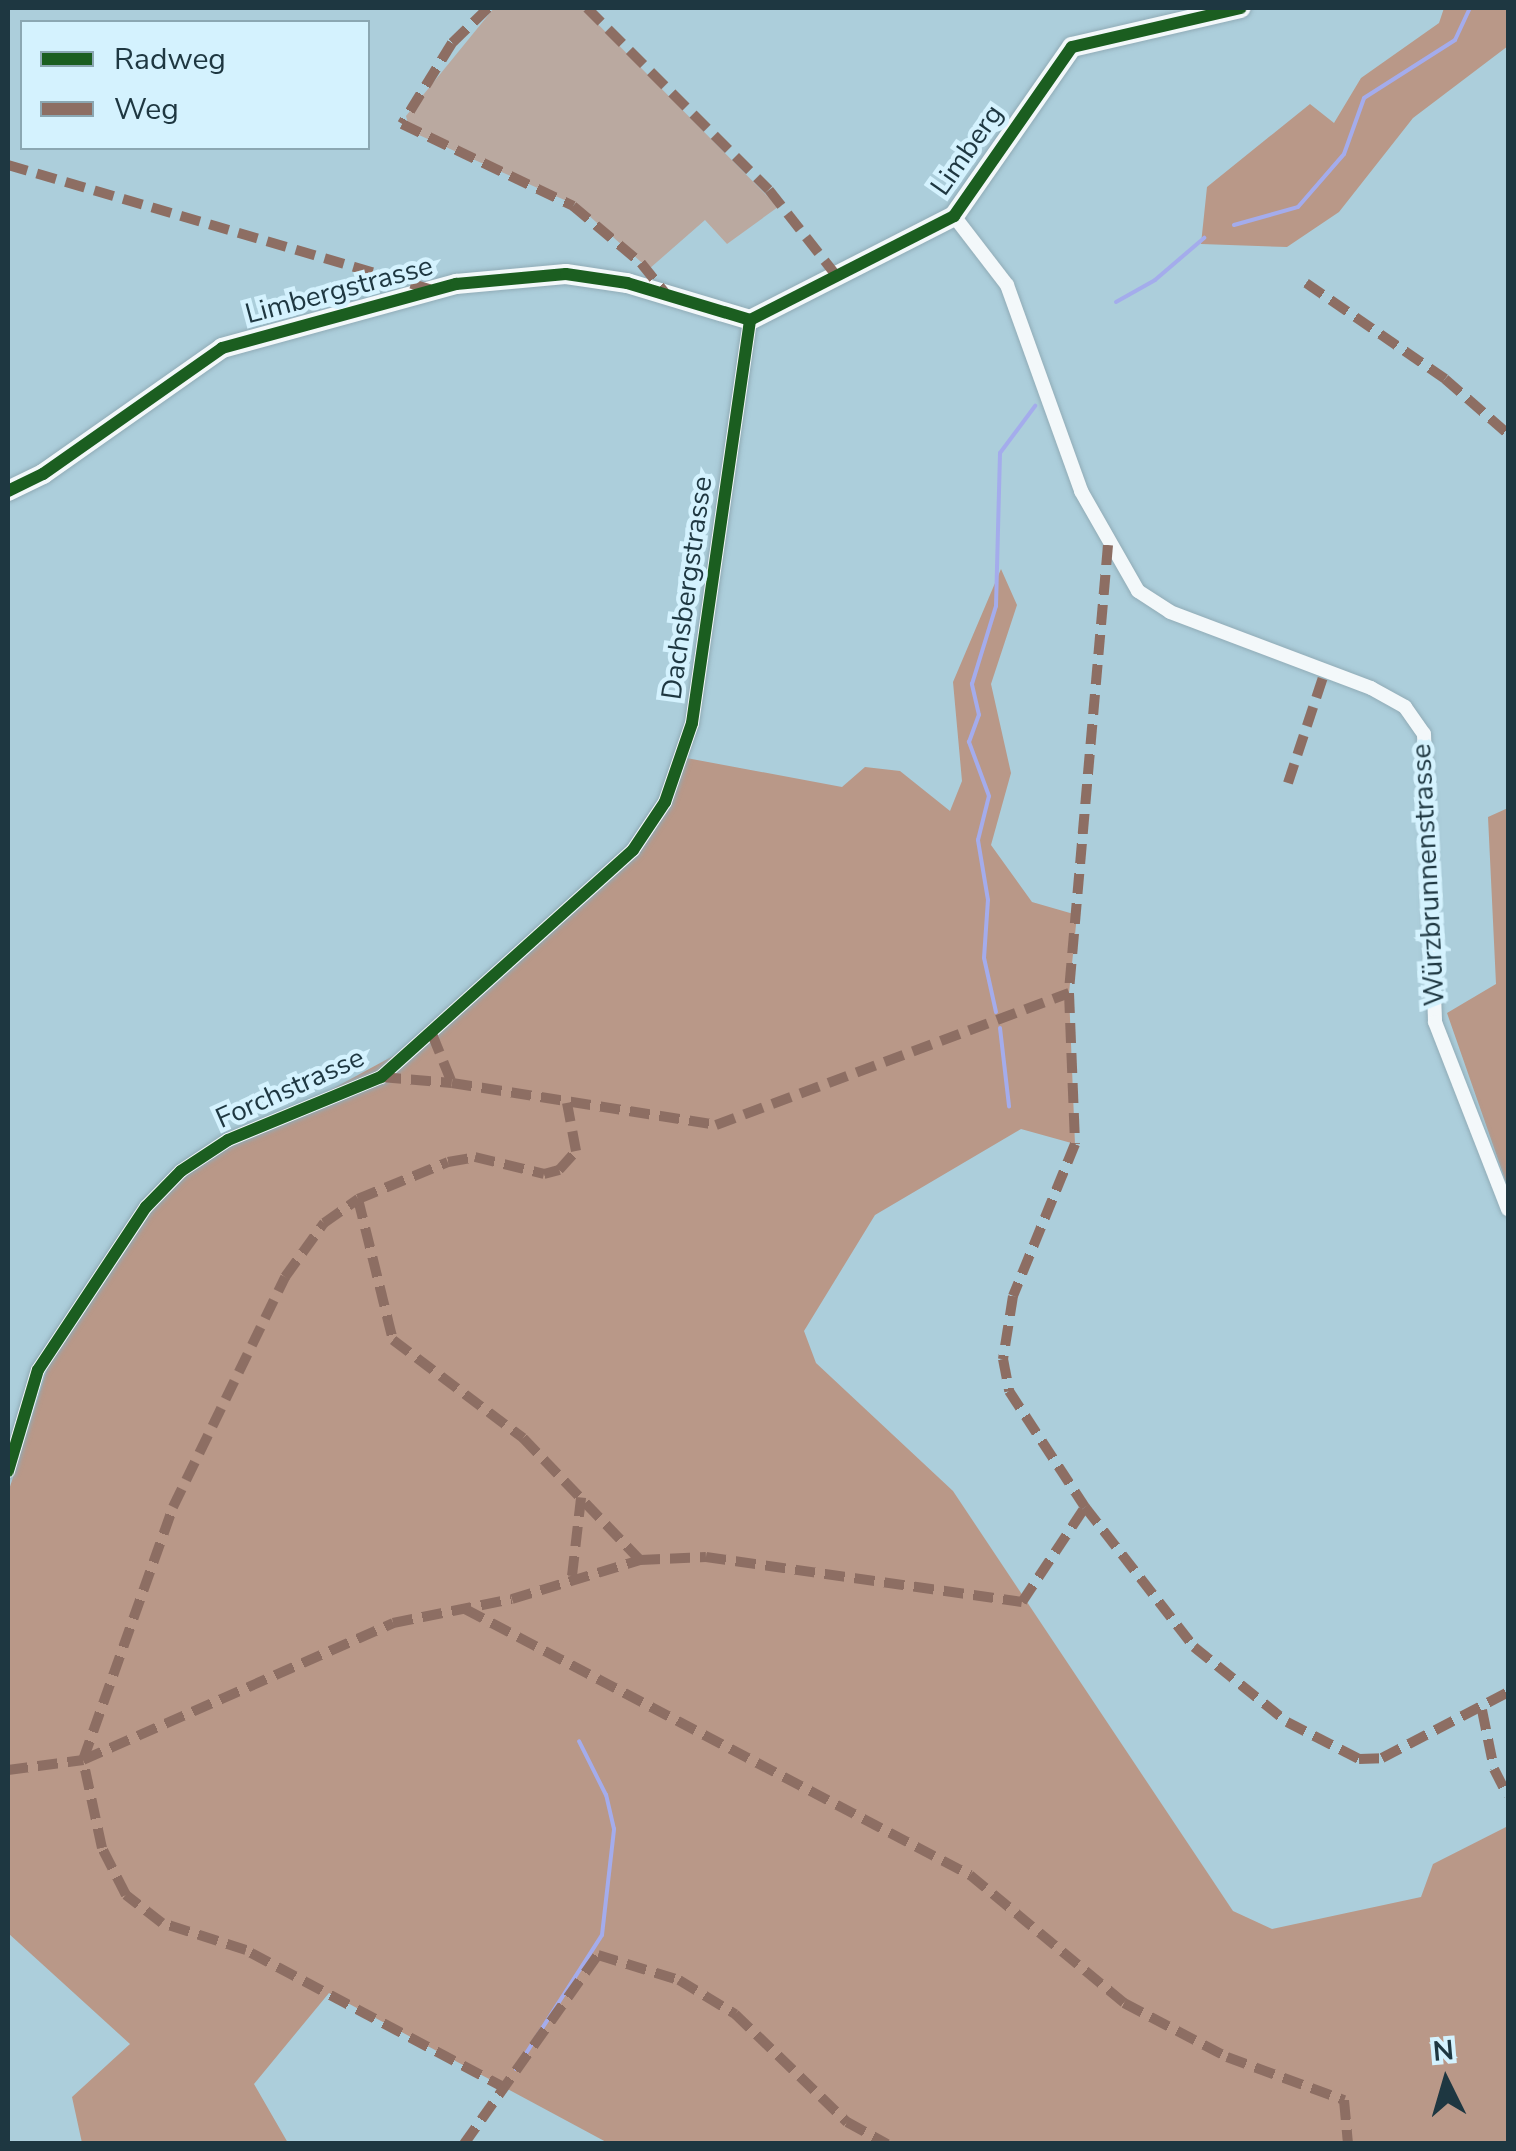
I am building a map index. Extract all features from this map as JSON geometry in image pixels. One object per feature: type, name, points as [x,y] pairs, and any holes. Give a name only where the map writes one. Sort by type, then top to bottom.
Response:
[{"type":"street","name":"Limberg","points":[[750,320],[954,216],[1072,47],[1241,8]]},
{"type":"street","name":"Würzbrunnenstrasse","points":[[954,216],[1007,284],[1081,492],[1138,591],[1170,612],[1371,688],[1405,707],[1424,734],[1435,1022],[1508,1209]]},
{"type":"street","name":"Limbergstrasse","points":[[8,492],[44,474],[222,348],[262,334],[504,276],[566,274],[666,293],[750,320]]},
{"type":"street","name":"Dachsbergstrasse","points":[[633,850],[664,802],[692,723],[750,320]]},
{"type":"street","name":"Forchstrasse","points":[[8,1471],[38,1370],[58,1331],[146,1207],[181,1171],[228,1140],[382,1077],[633,850]]},
{"type":"shaded area","points":[[494,8],[582,8],[778,207],[727,244],[705,220],[649,269],[578,206],[410,131],[406,116]]},
{"type":"shaded area","points":[[1444,8],[1508,8],[1508,46],[1413,118],[1339,212],[1287,247],[1201,244],[1207,187],[1310,104],[1334,123],[1361,78],[1439,23]]},
{"type":"shaded area","points":[[1001,569],[1017,605],[991,684],[1011,773],[991,845],[1032,902],[1077,915],[1069,993],[1075,1144],[1021,1129],[875,1215],[804,1331],[816,1363],[953,1491],[1233,1911],[1272,1929],[1421,1897],[1433,1864],[1508,1826],[1508,2143],[608,2143],[329,1993],[254,2084],[288,2143],[82,2143],[72,2097],[130,2044],[8,1933],[8,1493],[59,1331],[181,1171],[417,1043],[633,850],[681,757],[842,787],[865,767],[900,771],[950,811],[962,781],[953,682]]},
{"type":"shaded area","points":[[1508,808],[1508,1188],[1447,1013],[1496,984],[1488,817]]},
{"type":"waterway","points":[[1234,225],[1298,207],[1344,154],[1364,98],[1455,40],[1470,8]]},
{"type":"waterway","points":[[1116,302],[1155,280],[1204,238]]},
{"type":"waterway","points":[[996,1012],[984,958],[988,900],[978,840],[989,796],[969,742],[979,715],[972,684],[996,606],[1000,453],[1035,406]]},
{"type":"waterway","points":[[1000,1028],[1009,1106]]},
{"type":"waterway","points":[[516,2069],[602,1935],[614,1829],[606,1795],[579,1741]]},
{"type":"marked path","points":[[488,8],[452,43],[402,124],[573,206],[641,263],[665,293]]},
{"type":"marked path","points":[[587,8],[769,190],[839,279]]},
{"type":"marked path","points":[[8,165],[430,289]]},
{"type":"marked path","points":[[1306,283],[1445,379],[1508,434]]},
{"type":"marked path","points":[[1108,545],[1069,993],[1075,1144],[1013,1296],[1003,1359],[1009,1391],[1085,1507],[1194,1647],[1287,1722],[1359,1759],[1382,1758],[1508,1692]]},
{"type":"marked path","points":[[1288,783],[1325,671]]},
{"type":"marked path","points":[[432,1034],[452,1083],[716,1125],[1069,993]]},
{"type":"marked path","points":[[381,1077],[452,1083]]},
{"type":"marked path","points":[[507,2089],[246,1950],[162,1923],[126,1895],[102,1848],[83,1760],[173,1507],[285,1277],[324,1223],[358,1199],[448,1162],[475,1157],[544,1174],[559,1170],[576,1151],[567,1103]]},
{"type":"marked path","points":[[358,1199],[393,1340],[523,1438],[640,1560]]},
{"type":"marked path","points":[[572,1576],[581,1498]]},
{"type":"marked path","points":[[8,1770],[83,1760],[393,1623],[512,1599],[640,1560],[706,1557],[1022,1602],[1085,1507]]},
{"type":"marked path","points":[[465,1609],[970,1875],[1124,2003],[1227,2057],[1344,2100],[1348,2144]]},
{"type":"marked path","points":[[1482,1710],[1494,1769],[1508,1796]]},
{"type":"marked path","points":[[464,2144],[598,1955],[679,1980],[735,2014],[847,2122],[887,2144]]},
{"type":"cycle path","points":[[8,491],[43,474],[222,348],[456,284],[566,274],[627,283],[750,320],[954,216],[1072,47],[1241,8]]},
{"type":"cycle path","points":[[8,1471],[38,1370],[146,1207],[181,1171],[228,1140],[381,1077],[633,850],[665,802],[692,723],[750,320]]}]
